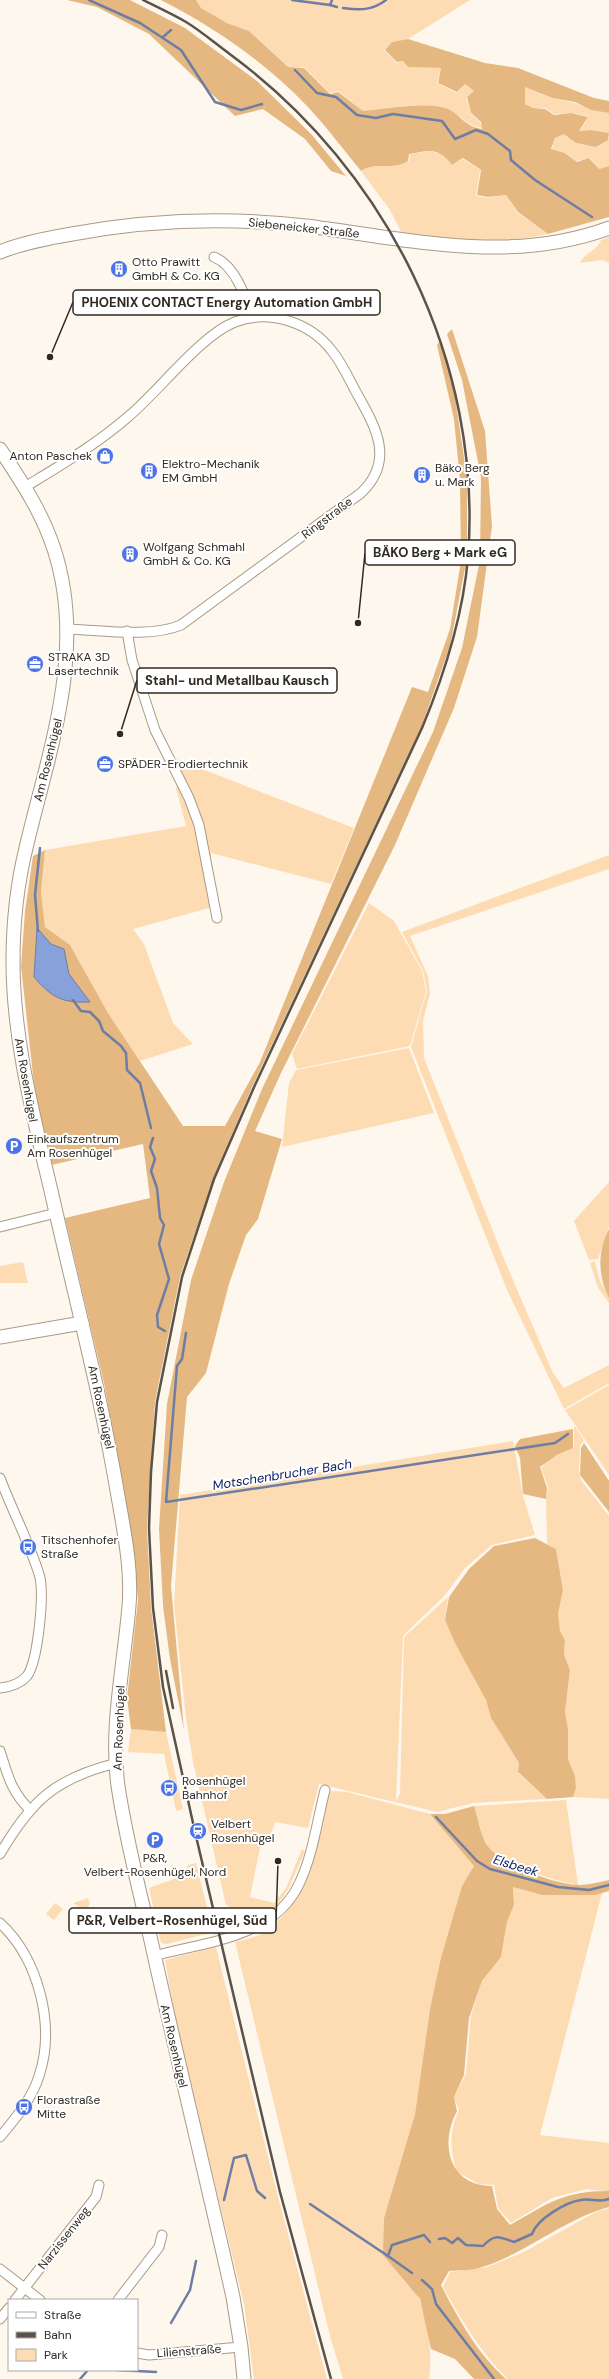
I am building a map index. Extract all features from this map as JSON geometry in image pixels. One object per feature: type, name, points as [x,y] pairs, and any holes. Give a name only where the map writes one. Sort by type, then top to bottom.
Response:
[{"type":"street","name":"Siebeneicker Straße","points":[[0,252],[45,239],[103,228],[208,220],[255,221],[305,226],[435,245],[482,248],[549,243],[609,228]]},
{"type":"street","points":[[214,257],[223,260],[229,267],[246,300],[250,317]]},
{"type":"street","name":"Ringstraße","points":[[25,488],[83,452],[121,423],[215,334],[234,323],[250,317],[272,318],[297,324],[315,333],[332,351],[377,432],[381,451],[373,478],[361,493],[181,625],[164,630],[127,631],[67,629]]},
{"type":"street","name":"Am Rosenhügel","points":[[0,449],[40,513],[53,544],[65,590],[67,629],[62,701],[25,851],[19,884],[15,919],[13,964],[15,1009],[26,1086],[96,1382],[120,1503],[130,1585],[118,1700],[116,1764],[118,1786],[154,1956],[224,2260],[242,2347],[244,2379]]},
{"type":"street","points":[[127,631],[132,660],[155,730],[189,798],[199,825],[217,918]]},
{"type":"street","points":[[0,1227],[56,1213]]},
{"type":"street","points":[[0,1337],[82,1323]]},
{"type":"street","points":[[0,1478],[40,1576],[40,1617],[34,1658],[28,1675],[20,1682],[10,1687],[0,1688]]},
{"type":"street","points":[[0,1751],[11,1786],[30,1810]]},
{"type":"street","points":[[0,1854],[30,1810],[51,1791],[73,1776],[116,1764]]},
{"type":"street","points":[[154,1956],[241,1933],[259,1926],[289,1901],[306,1867],[325,1790]]},
{"type":"street","points":[[0,1923],[9,1931],[25,1954],[33,1973],[40,1995],[45,2035],[38,2080],[24,2106],[0,2137]]},
{"type":"street","name":"Narzissenweg","points":[[16,2299],[96,2197],[99,2185]]},
{"type":"street","points":[[119,2299],[159,2247],[162,2235]]},
{"type":"street","points":[[0,2269],[39,2299]]},
{"type":"street","points":[[0,2319],[8,2309]]},
{"type":"street","name":"Lilienstraße","points":[[138,2353],[149,2355],[242,2347]]},
{"type":"green space","points":[[196,0],[470,0],[408,39],[393,42],[384,50],[397,63],[403,61],[408,67],[441,68],[437,83],[457,93],[465,84],[474,91],[466,98],[471,114],[480,122],[482,128],[470,124],[454,112],[434,106],[404,106],[363,111],[338,91],[330,93],[304,67],[288,67],[249,31],[227,23],[201,8]]},
{"type":"green space","points":[[525,87],[551,98],[575,103],[591,110],[609,113],[609,133],[590,130],[579,131],[586,122],[588,116],[571,113],[554,114],[545,108],[533,108],[525,104]]},
{"type":"green space","points":[[564,134],[576,143],[596,147],[608,140],[609,136],[609,166],[599,169],[590,158],[576,161],[566,153],[552,149],[555,138]]},
{"type":"green space","points":[[429,151],[443,154],[452,165],[463,159],[480,170],[476,196],[488,198],[506,195],[518,213],[548,234],[529,238],[492,241],[402,233],[390,210],[361,171],[372,167],[403,164],[409,161],[410,154]]},
{"type":"green space","points":[[609,237],[609,263],[603,260],[580,263],[601,240]]},
{"type":"green space","points":[[176,759],[354,828],[331,884],[211,853],[213,907],[133,929],[144,944],[173,1023],[193,1044],[140,1061],[108,1013],[70,945],[45,927],[41,892],[45,850],[186,826],[176,788],[178,785]]},
{"type":"green space","points":[[609,855],[609,869],[410,936],[428,976],[430,994],[423,1021],[424,1058],[504,1259],[553,1373],[564,1388],[609,1365],[609,1383],[564,1409],[507,1290],[411,1047],[427,990],[423,971],[402,932]]},
{"type":"green space","points":[[369,903],[394,921],[422,971],[426,991],[410,1046],[297,1069],[292,1054]]},
{"type":"green space","points":[[409,1048],[434,1113],[282,1147],[289,1083],[296,1070]]},
{"type":"green space","points":[[609,1182],[609,1226],[598,1259],[589,1260],[574,1221]]},
{"type":"green space","points":[[595,1261],[600,1281],[609,1296],[609,1303],[598,1288],[590,1263]]},
{"type":"green space","points":[[23,1262],[28,1283],[0,1283],[0,1266]]},
{"type":"green space","points":[[609,1385],[609,1475],[565,1410]]},
{"type":"green space","points":[[574,1425],[584,1440],[580,1446],[579,1471],[581,1480],[609,1516],[609,1799],[573,1797],[576,1788],[575,1776],[568,1759],[568,1729],[565,1712],[570,1670],[564,1655],[565,1640],[560,1631],[558,1614],[563,1590],[556,1549],[547,1544],[546,1499],[548,1487],[541,1468],[552,1458],[574,1447]]},
{"type":"green space","points":[[513,1441],[523,1496],[535,1535],[492,1545],[465,1568],[445,1595],[403,1636],[396,1801],[400,1794],[404,1637],[448,1597],[445,1620],[486,1700],[491,1718],[519,1763],[518,1773],[547,1799],[473,1803],[437,1812],[319,1784],[308,1828],[275,1822],[268,1844],[261,1843],[250,1897],[274,1903],[286,1888],[302,1849],[305,1851],[288,1890],[274,1909],[240,1928],[237,1922],[231,1922],[228,1905],[226,1905],[193,1762],[186,1718],[174,1605],[180,1495]]},
{"type":"green space","points":[[131,1729],[166,1732],[183,1809],[176,1811],[164,1754],[128,1752]]},
{"type":"green space","points":[[332,1791],[347,1792],[430,1814],[475,1866],[462,1886],[430,2009],[415,2114],[384,2218],[410,2276],[424,2316],[429,2337],[429,2379],[343,2379],[330,2336],[235,1942],[261,1934],[277,1922],[290,1907],[308,1872],[319,1832],[327,1794]]},
{"type":"green space","points":[[566,1800],[578,1885],[541,1875],[501,1858],[491,1850],[485,1842],[474,1806]]},
{"type":"green space","points":[[196,1863],[213,1932],[167,1944],[161,1943],[149,1888],[182,1876],[188,1865]]},
{"type":"green space","points":[[513,1887],[542,1895],[602,1893],[540,2135],[609,2143],[609,2192],[586,2189],[552,2198],[511,2223],[498,2208],[494,2185],[479,2184],[457,2172],[453,2157],[452,2133],[453,2125],[459,2110],[454,2097],[466,2074],[471,2015],[482,1981],[501,1957],[507,1922],[514,1905]]},
{"type":"green space","points":[[88,1898],[90,1904],[85,1911],[73,1903]]},
{"type":"green space","points":[[55,1903],[63,1909],[54,1920],[46,1914]]},
{"type":"green space","points":[[216,1947],[277,2193],[327,2379],[254,2379],[244,2304],[177,2027],[165,1960]]},
{"type":"green space","points":[[609,2208],[609,2379],[508,2379],[480,2347],[443,2287],[450,2272],[487,2267],[522,2253],[596,2212]]},
{"type":"shaded area","points":[[67,0],[130,0],[185,28],[257,81],[312,135],[346,176],[331,171],[305,139],[263,109],[235,116],[149,34],[97,7]]},
{"type":"shaded area","points":[[161,0],[196,0],[201,8],[227,23],[249,31],[288,67],[304,68],[330,94],[338,92],[363,111],[415,106],[436,106],[450,110],[470,125],[482,129],[481,122],[471,113],[467,97],[474,91],[465,84],[457,92],[438,83],[441,68],[408,67],[403,61],[397,62],[385,50],[392,42],[408,39],[485,63],[518,68],[594,98],[609,101],[609,113],[591,110],[575,102],[552,98],[525,87],[525,104],[533,108],[545,109],[554,115],[571,113],[588,117],[579,131],[590,130],[609,133],[608,140],[596,147],[576,143],[564,134],[555,138],[551,149],[565,153],[577,162],[589,158],[599,169],[609,166],[609,217],[548,234],[518,212],[506,195],[488,197],[477,195],[481,170],[463,158],[452,165],[442,155],[433,151],[409,154],[408,161],[402,164],[366,168],[361,171],[306,105],[257,60],[220,34]]},
{"type":"shaded area","points":[[452,329],[485,431],[492,526],[477,637],[454,708],[395,845],[281,1073],[255,1131],[282,1139],[258,1219],[246,1235],[229,1284],[206,1373],[187,1397],[171,1586],[184,1730],[170,1659],[163,1606],[159,1529],[167,1404],[191,1280],[224,1182],[262,1089],[433,732],[462,648],[480,560],[481,477],[462,380],[447,334]]},
{"type":"shaded area","points":[[440,341],[453,383],[467,478],[467,558],[450,646],[421,728],[253,1085],[213,1179],[180,1277],[155,1402],[147,1528],[151,1607],[166,1732],[131,1729],[127,1698],[138,1600],[132,1538],[104,1383],[65,1218],[150,1198],[143,1144],[47,1166],[43,1150],[33,1075],[21,966],[25,911],[33,856],[45,850],[41,892],[45,927],[70,945],[108,1013],[183,1126],[225,1126],[260,1062],[412,687],[428,692],[450,629],[461,561],[460,481],[454,419],[437,345]]},
{"type":"shaded area","points":[[609,1229],[609,1298],[605,1290],[600,1264],[602,1246]]},
{"type":"shaded area","points":[[573,1429],[573,1448],[557,1455],[540,1467],[547,1488],[546,1499],[523,1494],[520,1458],[515,1446],[520,1439]]},
{"type":"shaded area","points":[[584,1443],[609,1481],[609,1512],[580,1475],[581,1448]]},
{"type":"shaded area","points":[[535,1538],[556,1549],[563,1590],[558,1614],[560,1631],[565,1640],[564,1655],[570,1670],[565,1712],[568,1729],[568,1759],[575,1776],[576,1788],[573,1797],[547,1799],[518,1772],[519,1763],[491,1718],[486,1700],[456,1645],[445,1620],[449,1597],[469,1569],[494,1546]]},
{"type":"shaded area","points":[[474,1806],[485,1842],[491,1850],[513,1865],[542,1877],[569,1884],[583,1885],[609,1880],[609,1891],[595,1895],[542,1895],[513,1887],[514,1905],[507,1922],[501,1957],[482,1981],[469,2018],[464,2075],[454,2097],[457,2111],[449,2137],[449,2149],[452,2161],[457,2171],[466,2179],[477,2184],[492,2186],[497,2209],[510,2225],[546,2205],[568,2196],[580,2193],[609,2191],[609,2207],[576,2219],[499,2261],[474,2269],[449,2271],[441,2285],[477,2347],[506,2379],[474,2379],[455,2359],[431,2349],[420,2299],[383,2255],[384,2218],[415,2114],[430,2009],[441,1958],[462,1886],[474,1866],[430,1814],[445,1814]]},
{"type":"water","points":[[37,928],[51,944],[64,949],[69,974],[90,1002],[72,1001],[58,998],[46,990],[34,977]]},
{"type":"waterway","points":[[89,0],[140,23],[181,50],[215,102],[241,110],[262,104]]},
{"type":"waterway","points":[[292,0],[330,5],[332,0]]},
{"type":"waterway","points":[[343,8],[365,9],[381,4],[386,0]]},
{"type":"waterway","points":[[330,5],[337,7]]},
{"type":"waterway","points":[[163,37],[171,30]]},
{"type":"waterway","points":[[295,70],[317,93],[336,97],[357,115],[376,118],[393,114],[442,121],[455,139],[476,130],[488,134],[510,151],[511,160],[535,180],[592,217]]},
{"type":"waterway","name":"Motschenbrucher Bach","points":[[38,931],[35,895],[40,848]]},
{"type":"waterway","name":"Motschenbrucher Bach","points":[[73,1000],[81,1011],[90,1012],[99,1021],[103,1031],[121,1046],[126,1053],[127,1070],[140,1083],[151,1128]]},
{"type":"waterway","name":"Motschenbrucher Bach","points":[[153,1138],[150,1147],[155,1159],[151,1171],[157,1188],[160,1218],[164,1225],[159,1244],[169,1279],[157,1315],[158,1327],[165,1331]]},
{"type":"waterway","name":"Motschenbrucher Bach","points":[[186,1333],[182,1359],[177,1366],[166,1502],[555,1443],[568,1434]]},
{"type":"waterway","name":"Elsbeek","points":[[436,1817],[477,1861],[490,1869],[558,1887],[589,1890],[609,1885]]},
{"type":"waterway","points":[[224,2200],[234,2158],[246,2155],[257,2191],[265,2198]]},
{"type":"waterway","points":[[439,2239],[445,2238],[452,2243],[458,2238],[466,2245],[483,2246],[491,2239],[497,2237],[514,2242],[532,2234],[535,2228],[546,2217],[568,2204],[575,2201],[602,2201],[609,2199]]},
{"type":"waterway","points":[[310,2204],[388,2256],[392,2245],[424,2235],[430,2242]]},
{"type":"waterway","points":[[388,2256],[412,2273]]},
{"type":"waterway","points":[[171,2323],[190,2290],[196,2261]]},
{"type":"waterway","points":[[422,2280],[432,2289],[436,2304],[494,2379]]},
{"type":"waterway","points":[[80,2379],[87,2371]]},
{"type":"waterway","points":[[136,2371],[156,2372]]},
{"type":"railway","points":[[143,0],[181,19],[197,29],[231,55],[287,102],[336,155],[378,213],[414,276],[441,343],[459,412],[469,484],[468,557],[466,579],[452,644],[445,666],[422,728],[255,1085],[214,1179],[182,1277],[157,1402],[151,1472],[149,1528],[153,1608],[163,1687],[195,1832],[280,2192],[331,2379]]},
{"type":"railway","points":[[166,1671],[173,1708]]},
{"type":"place","name":"Otto Prawitt GmbH & Co. KG","points":[[119,269]]},
{"type":"place","name":"PHOENIX CONTACT Energy Automation GmbH","points":[[50,357]]},
{"type":"place","name":"Anton Paschek","points":[[105,456]]},
{"type":"place","name":"Elektro-Mechanik EM GmbH","points":[[149,471]]},
{"type":"place","name":"Bäko Berg u. Mark","points":[[422,475]]},
{"type":"place","name":"Wolfgang Schmahl GmbH & Co. KG","points":[[130,554]]},
{"type":"place","name":"BÄKO Berg + Mark eG","points":[[358,623]]},
{"type":"place","name":"STRAKA 3D Lasertechnik","points":[[35,664]]},
{"type":"place","name":"Stahl- und Metallbau Kausch","points":[[120,734]]},
{"type":"place","name":"SPÄDER-Erodiertechnik","points":[[105,764]]},
{"type":"place","name":"Einkaufszentrum Am Rosenhügel","points":[[14,1146]]},
{"type":"place","name":"Titschenhofer Straße","points":[[28,1547]]},
{"type":"place","name":"Rosenhügel Bahnhof","points":[[169,1788]]},
{"type":"place","name":"Velbert Rosenhügel","points":[[198,1831]]},
{"type":"place","name":"P&R, Velbert-Rosenhügel, Nord","points":[[155,1840]]},
{"type":"place","name":"P&R, Velbert-Rosenhügel, Süd","points":[[278,1861]]},
{"type":"place","name":"Florastraße Mitte","points":[[24,2107]]}]
